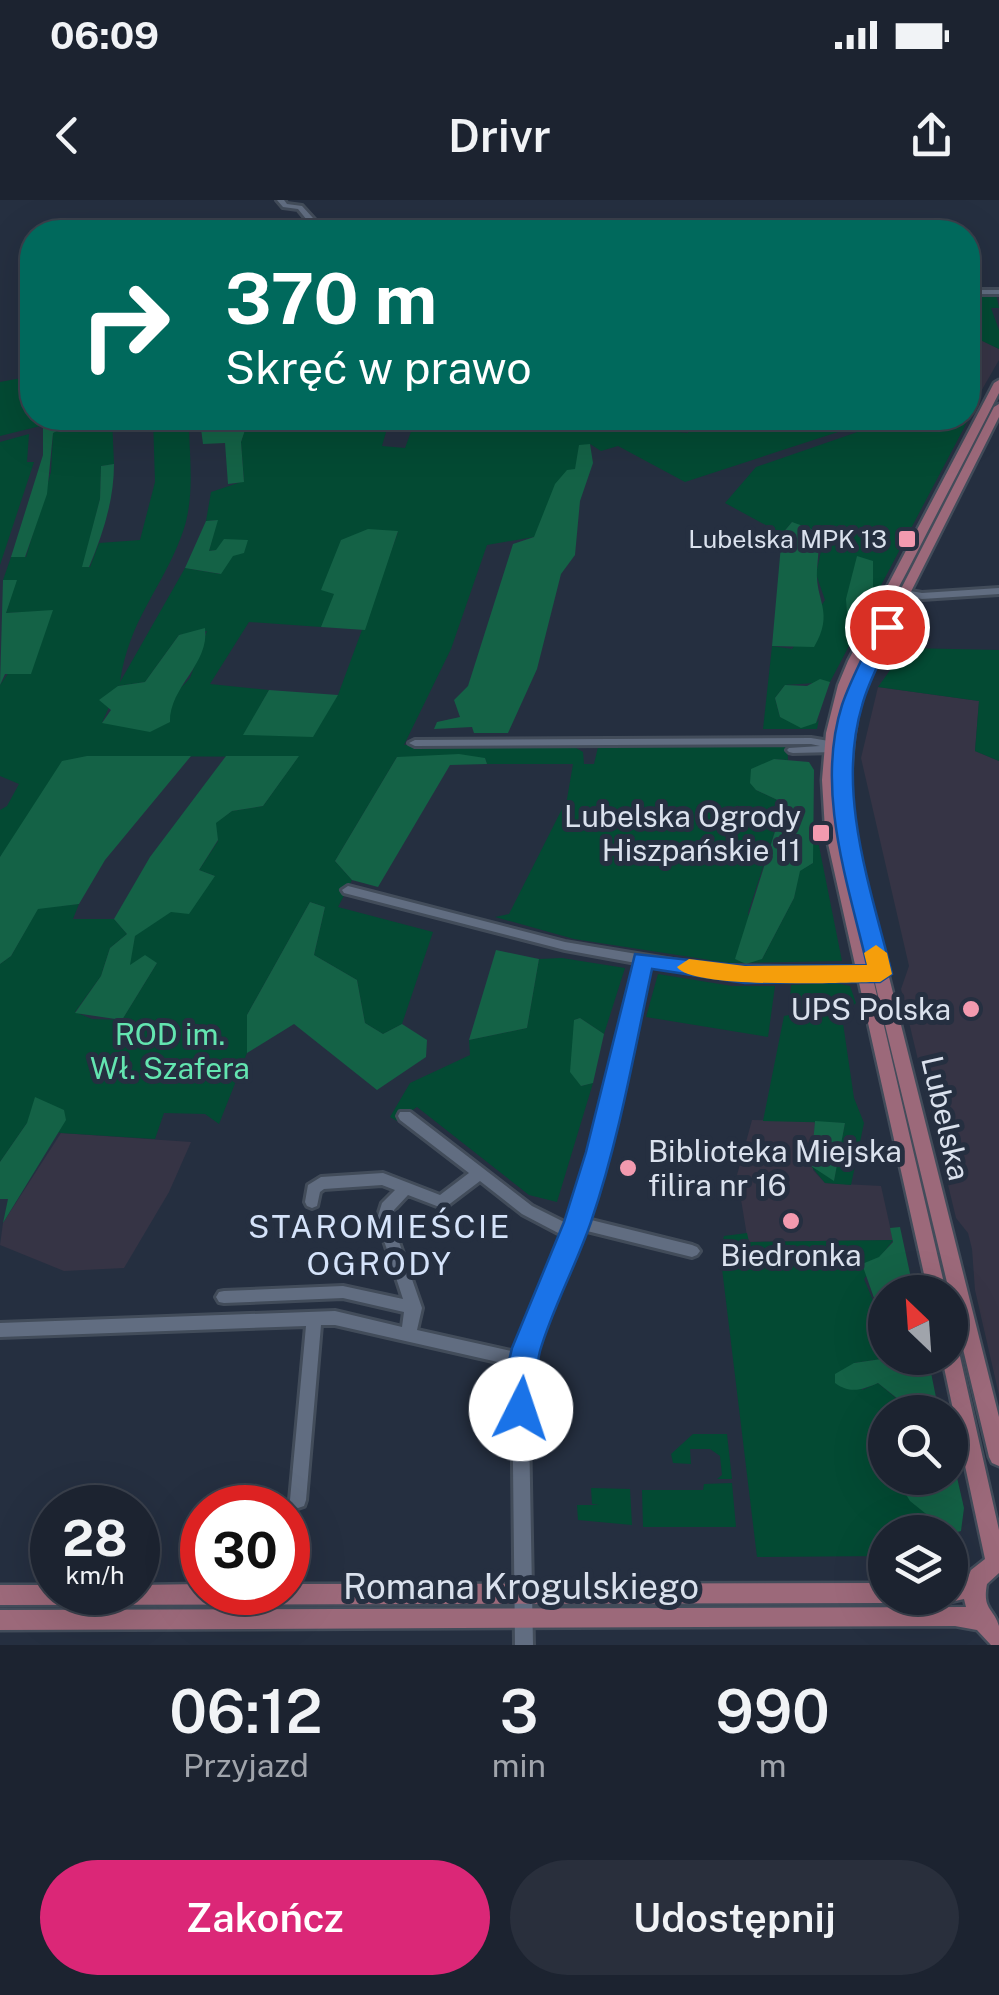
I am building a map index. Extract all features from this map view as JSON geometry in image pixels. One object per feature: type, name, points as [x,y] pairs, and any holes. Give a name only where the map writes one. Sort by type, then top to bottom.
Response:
[{"type":"main road","name":"Lubelska","points":[[980,422],[999,383]]},
{"type":"main road","name":"Lubelska","points":[[999,407],[842,690],[828,800],[999,1457]]},
{"type":"main road","name":"Lubelska","points":[[898,592],[976,430]]},
{"type":"main road","name":"Lubelska","points":[[872,973],[934,1275]]},
{"type":"main road","points":[[955,1375],[998,1563],[984,1570],[974,1586],[981,1620],[999,1638]]},
{"type":"main road","points":[[968,1588],[974,1586]]},
{"type":"main road","name":"Romana Krogulskiego","points":[[0,1595],[868,1593]]},
{"type":"main road","name":"Romana Krogulskiego","points":[[0,1620],[970,1616],[981,1620]]},
{"type":"street","points":[[281,200],[285,206],[300,207],[312,220]]},
{"type":"street","points":[[898,592],[999,591]]},
{"type":"street","points":[[415,743],[833,747]]},
{"type":"street","points":[[794,750],[833,747]]},
{"type":"street","points":[[348,890],[515,934],[643,959],[745,974],[872,973]]},
{"type":"street","points":[[524,1645],[524,1361],[575,1228],[599,1152],[643,959]]},
{"type":"street","points":[[404,1116],[526,1210],[575,1228],[692,1251]]},
{"type":"street","points":[[312,1202],[313,1189],[320,1183],[383,1179],[442,1202],[479,1174]]},
{"type":"street","points":[[406,1187],[387,1207],[384,1219],[414,1308],[409,1335]]},
{"type":"street","points":[[224,1296],[343,1292],[414,1308]]},
{"type":"street","points":[[299,1485],[314,1319]]},
{"type":"street","points":[[0,1330],[350,1320],[524,1361]]},
{"type":"shaded area","points":[[980,340],[999,349],[999,360],[980,393]]},
{"type":"shaded area","points":[[878,687],[979,701],[975,751],[999,761],[999,1395],[975,1290],[972,1249],[968,1233],[956,1218],[901,989],[909,966],[861,758]]},
{"type":"shaded area","points":[[752,1120],[815,1121],[813,1170],[825,1183],[881,1186],[893,1240],[748,1242],[737,1175]]},
{"type":"shaded area","points":[[61,1133],[191,1142],[169,1192],[124,1268],[64,1271],[0,1245],[3,1223]]},
{"type":"green space","points":[[996,294],[999,308],[991,308],[999,330],[999,349],[980,340],[980,295]]},
{"type":"green space","points":[[20,378],[20,430],[24,430],[0,436],[0,382]]},
{"type":"green space","points":[[43,430],[59,430],[53,433],[47,494],[25,557],[11,557],[43,455]]},
{"type":"green space","name":"ROD im. Wł. Szafera","points":[[113,430],[114,464],[101,466],[100,499],[83,567],[90,567],[99,543],[140,540],[155,482],[153,430],[189,430],[191,483],[185,524],[138,623],[120,682],[185,568],[220,574],[216,550],[209,551],[217,520],[206,521],[211,492],[244,481],[241,442],[245,430],[387,430],[382,446],[405,448],[412,430],[844,430],[685,482],[618,446],[601,451],[590,444],[534,537],[487,545],[451,649],[404,745],[571,745],[583,752],[584,764],[594,764],[598,747],[787,744],[788,760],[774,759],[756,790],[784,803],[748,913],[762,959],[794,898],[799,871],[813,863],[810,830],[814,821],[842,961],[729,963],[574,939],[495,917],[509,914],[567,799],[573,764],[487,764],[485,758],[397,757],[335,861],[352,880],[338,907],[433,932],[402,1024],[383,1034],[365,1023],[357,980],[314,955],[325,907],[310,902],[247,1015],[247,1053],[219,1124],[205,1114],[164,1113],[155,1139],[61,1133],[27,1123],[0,1162],[0,964],[11,956],[38,908],[79,904],[73,919],[114,919],[127,934],[110,948],[101,976],[75,1012],[92,1019],[122,1020],[157,963],[129,966],[135,935],[215,876],[199,870],[218,841],[215,823],[232,811],[263,806],[298,757],[88,756],[0,857],[0,810],[7,806],[19,784],[0,776],[0,685],[52,611],[6,613],[16,580],[3,580],[11,557],[26,557],[51,472],[53,433]],"holes":[[[398,532],[338,695],[244,735],[269,690],[210,684],[249,622],[321,627],[335,594],[321,589]],[[207,631],[190,678],[172,697],[169,715],[102,723],[118,686],[145,682],[179,635]]]},
{"type":"green space","points":[[201,430],[245,430],[241,442],[244,482],[228,484],[225,443],[203,444]]},
{"type":"green space","points":[[863,430],[963,430],[830,682],[785,685],[775,698],[780,717],[816,723],[819,719],[817,729],[763,729],[772,646],[792,649],[825,600],[816,574],[821,551],[792,522],[782,534],[725,503],[756,467]]},
{"type":"green space","points":[[29,434],[27,462],[34,462],[0,565],[0,442]]},
{"type":"green space","points":[[590,444],[593,463],[580,501],[575,555],[561,574],[537,669],[508,733],[474,733],[472,727],[434,729],[437,722],[460,717],[454,700],[468,686],[513,544],[534,537],[555,484],[567,470],[575,469],[579,445]]},
{"type":"green space","points":[[114,464],[103,529],[89,567],[82,567],[100,499],[101,466]]},
{"type":"green space","points":[[218,520],[209,551],[216,550],[224,539],[248,540],[244,553],[233,556],[221,574],[185,568],[206,521]]},
{"type":"green space","points":[[792,522],[817,531],[817,581],[824,615],[814,647],[772,646],[782,534]]},
{"type":"green space","points":[[368,529],[398,531],[365,630],[321,627],[334,594],[321,590],[341,540]]},
{"type":"green space","points":[[857,556],[873,561],[873,588],[852,616],[847,613],[846,599]]},
{"type":"green space","points":[[3,580],[17,580],[6,613],[53,610],[31,674],[5,674],[0,685]]},
{"type":"green space","points":[[205,628],[202,653],[176,698],[170,722],[150,732],[102,723],[111,710],[99,700],[118,686],[145,682],[179,635]]},
{"type":"green space","points":[[906,648],[999,650],[999,761],[975,751],[979,701],[878,687]]},
{"type":"green space","points":[[820,679],[830,682],[816,723],[801,728],[780,717],[775,698],[785,685],[807,686]]},
{"type":"green space","points":[[269,690],[338,695],[313,737],[243,735]]},
{"type":"green space","points":[[459,754],[485,758],[487,764],[450,765],[378,887],[352,880],[335,861],[397,757]]},
{"type":"green space","points":[[87,756],[191,756],[105,860],[79,904],[38,909],[11,956],[0,964],[0,857],[62,761]]},
{"type":"green space","points":[[226,756],[299,756],[263,806],[232,811],[216,823],[218,840],[199,870],[215,876],[189,914],[171,912],[135,936],[130,965],[145,955],[157,963],[122,1020],[75,1013],[101,976],[110,948],[127,934],[114,919],[150,857]]},
{"type":"green space","points":[[774,759],[809,762],[814,770],[813,863],[800,871],[794,898],[762,959],[746,964],[735,959],[784,803],[756,790],[750,783],[751,769]]},
{"type":"green space","points":[[310,902],[325,907],[314,955],[357,980],[365,1023],[383,1034],[402,1024],[427,1040],[426,1057],[377,1090],[294,1024],[247,1053],[247,1015]]},
{"type":"green space","points":[[496,950],[539,959],[527,1028],[469,1040]]},
{"type":"green space","points":[[562,958],[625,968],[604,1034],[580,1018],[574,1020],[581,1086],[593,1083],[557,1202],[529,1195],[417,1107],[397,1121],[390,1117],[410,1083],[470,1055],[469,1040],[527,1028],[539,959]]},
{"type":"green space","points":[[658,974],[732,986],[775,986],[768,1037],[646,1017]]},
{"type":"green space","points":[[791,985],[850,986],[856,1003],[849,1009],[846,996],[839,996],[854,1098],[864,1123],[851,1185],[825,1183],[811,1166],[834,1180],[845,1123],[763,1121],[784,1016],[789,1015]]},
{"type":"green space","points":[[580,1018],[604,1034],[593,1083],[581,1086],[570,1072],[574,1020]]},
{"type":"green space","points":[[35,1097],[64,1110],[66,1120],[3,1223],[8,1199],[0,1199],[0,1162],[27,1123]]},
{"type":"green space","points":[[815,1121],[845,1123],[834,1181],[811,1166]]},
{"type":"green space","points":[[900,1227],[910,1275],[868,1275],[868,1281],[862,1264],[879,1257],[893,1242],[890,1228]]},
{"type":"green space","points":[[747,1233],[749,1242],[893,1240],[864,1279],[868,1289],[868,1361],[854,1363],[862,1390],[878,1383],[892,1395],[868,1395],[868,1495],[907,1495],[929,1515],[868,1515],[868,1556],[757,1557],[720,1252],[724,1236]]},
{"type":"green space","points":[[868,1361],[868,1375],[931,1375],[936,1395],[893,1395],[878,1383],[856,1390],[835,1383],[835,1374],[854,1363]]},
{"type":"green space","points":[[693,1434],[727,1434],[732,1479],[717,1479],[722,1475],[720,1456],[710,1449],[690,1449],[691,1464],[673,1463],[671,1454]]},
{"type":"green space","points":[[732,1483],[736,1527],[643,1527],[642,1490],[703,1490],[704,1484]]},
{"type":"green space","points":[[591,1488],[630,1489],[632,1525],[578,1520],[577,1505],[599,1505],[592,1504]]},
{"type":"green space","points":[[906,1495],[961,1495],[963,1515],[927,1515]]},
{"type":"slow traffic","points":[[689,967],[745,974],[880,974],[876,953]]},
{"type":"place","name":"Lubelska MPK 13","points":[[907,539]]},
{"type":"place","name":"Lubelska Ogrody Hiszpańskie 11","points":[[821,833]]},
{"type":"place","name":"UPS Polska","points":[[971,1009]]},
{"type":"place","name":"Biblioteka Miejska filira nr 16","points":[[628,1168]]},
{"type":"place","name":"Biedronka","points":[[791,1221]]},
{"type":"district","name":"STAROMIEŚCIE OGRODY","points":[[380,1244]]},
{"type":"route","points":[[521,1409],[520,1374],[526,1348],[578,1222],[599,1152],[643,959],[745,974],[880,974],[845,819],[842,778],[852,706],[887,627]]}]
